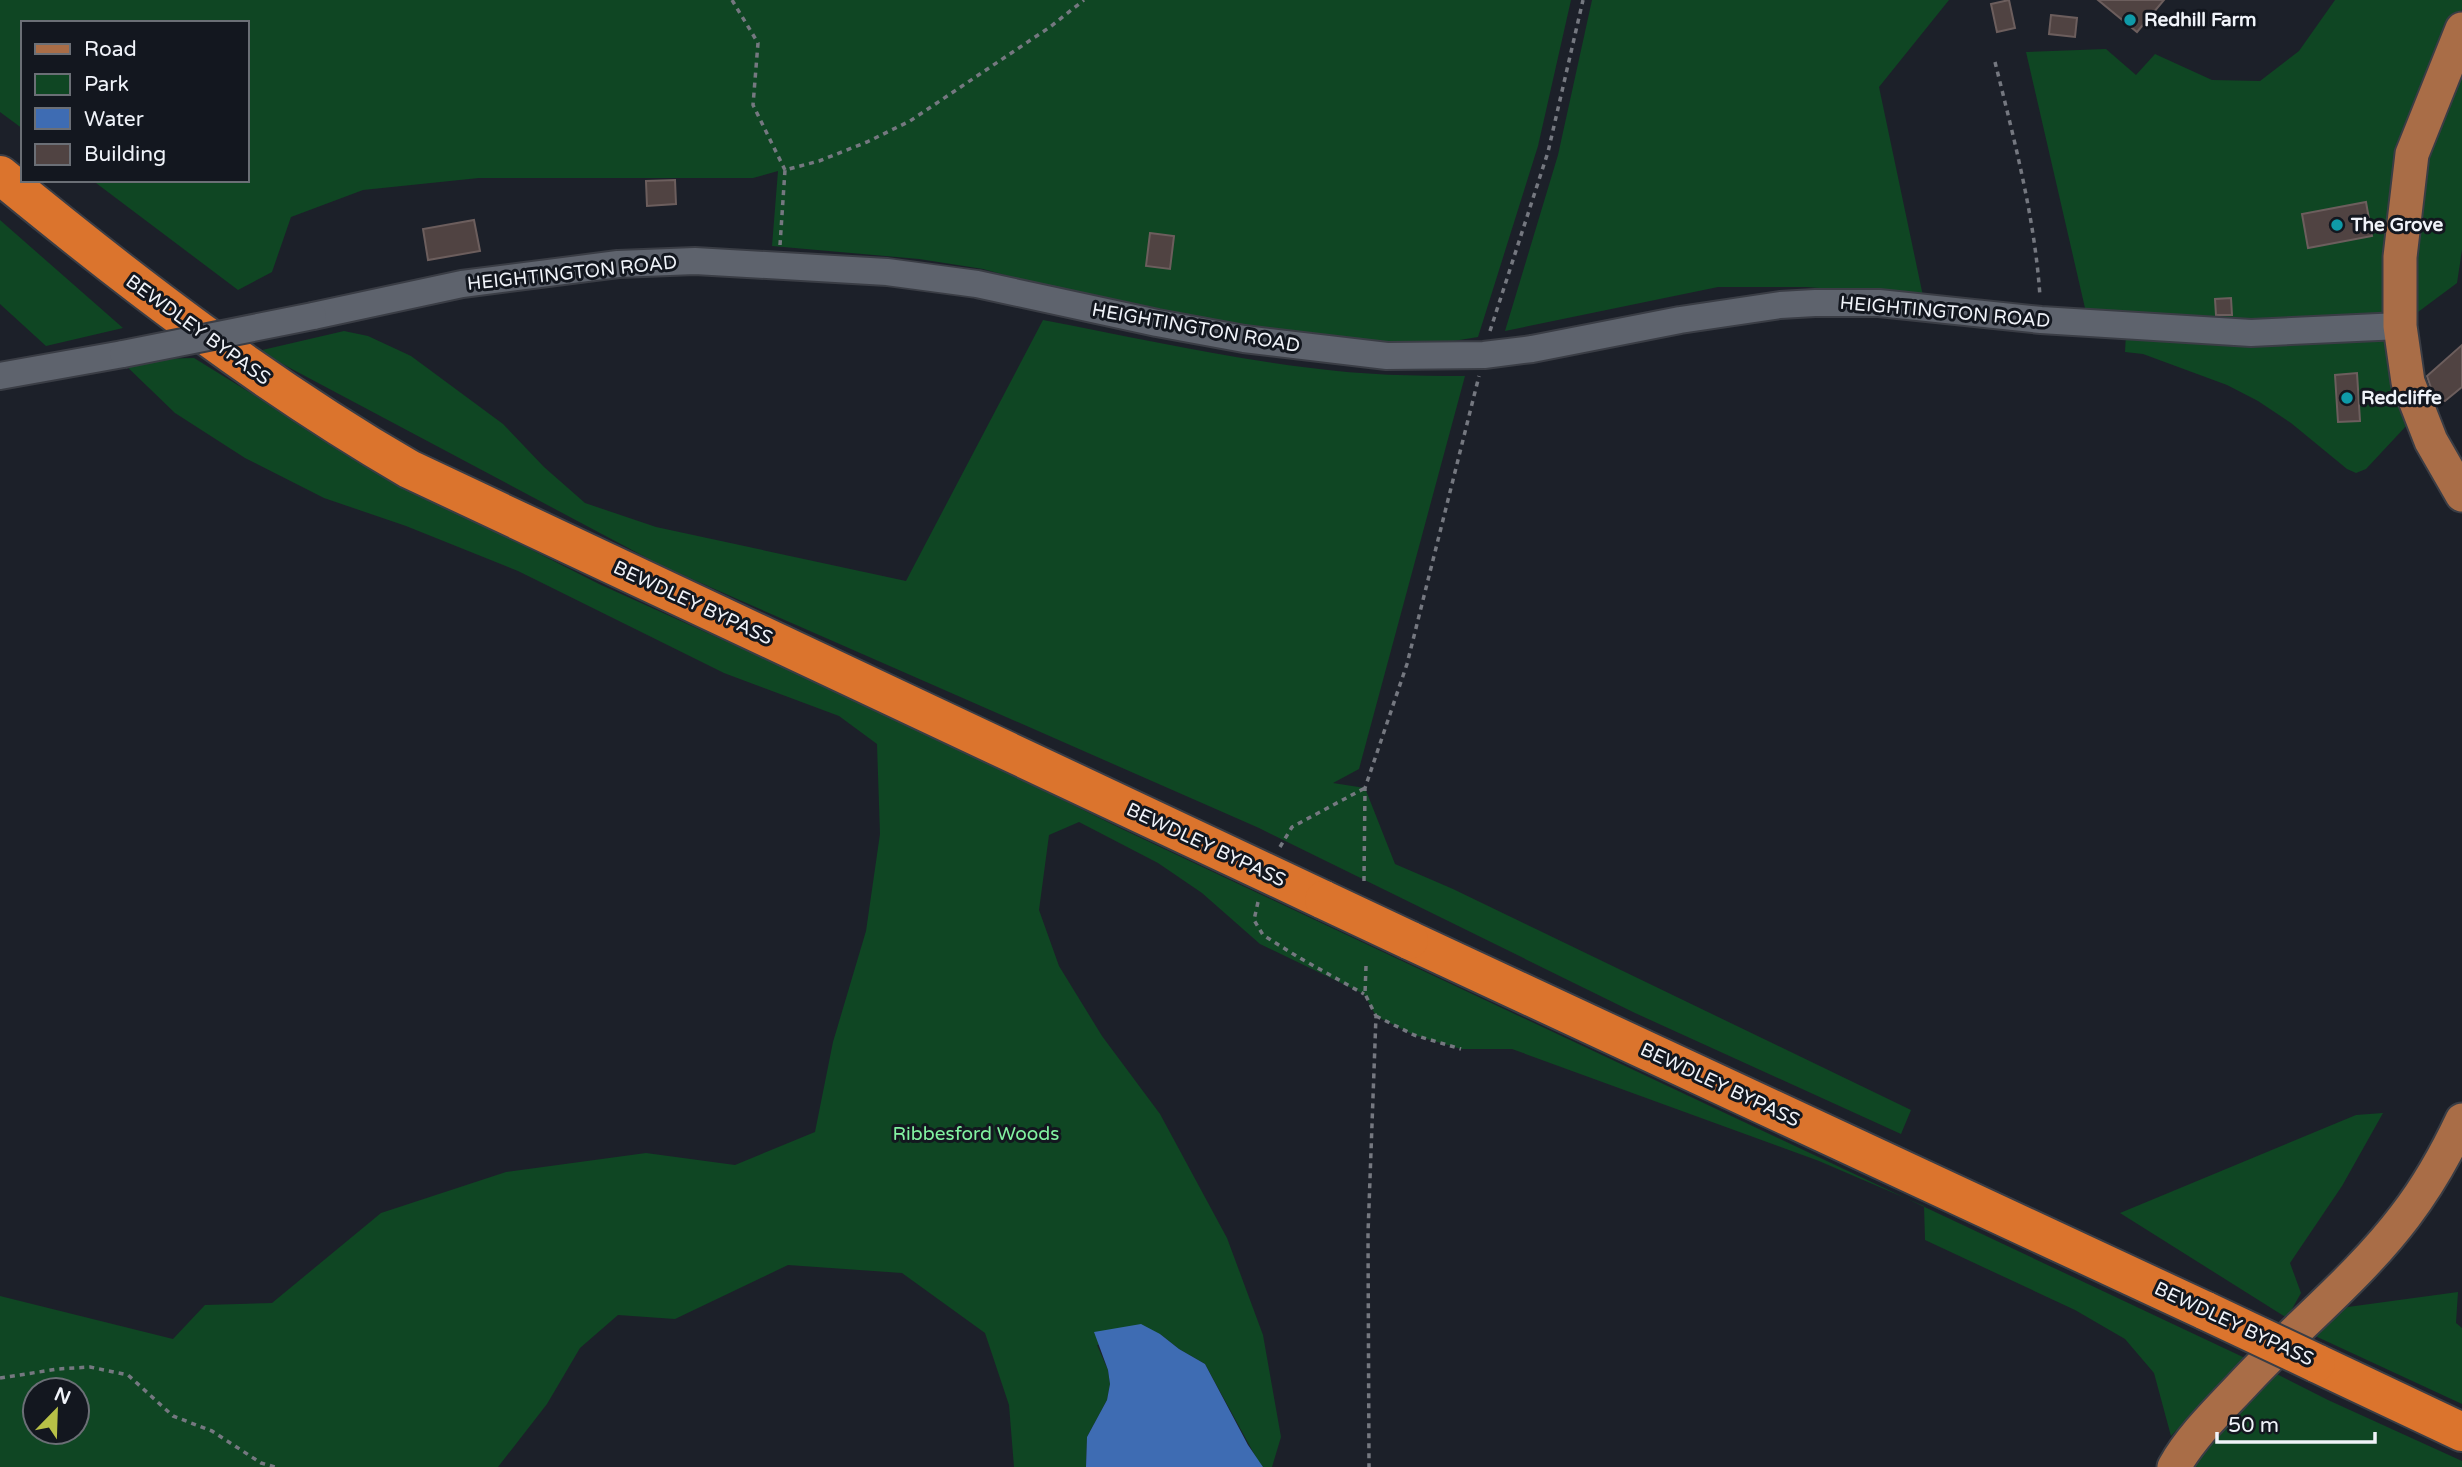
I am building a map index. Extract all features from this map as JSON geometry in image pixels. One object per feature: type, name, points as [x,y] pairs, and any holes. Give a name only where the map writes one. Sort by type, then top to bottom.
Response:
[{"type":"highway","name":"BEWDLEY BYPASS","points":[[0,175],[100,257],[258,375],[338,428],[409,469],[2462,1432]]},
{"type":"main road","points":[[2462,29],[2412,154],[2400,257],[2400,326],[2408,382],[2431,441],[2462,495]]},
{"type":"main road","points":[[2174,1467],[2181,1455],[2257,1369],[2375,1252],[2405,1216],[2441,1164],[2462,1120]]},
{"type":"street","name":"HEIGHTINGTON ROAD","points":[[0,376],[123,354],[462,284],[618,264],[695,261],[887,272],[977,284],[1244,339],[1348,353],[1418,357],[1484,355],[1532,349],[1680,320],[1780,305],[1815,303],[1879,303],[2041,320],[2250,333],[2400,326]]},
{"type":"path","points":[[732,0],[758,43],[753,105],[785,170],[777,264]]},
{"type":"path","points":[[785,170],[818,161],[867,142],[910,121],[1050,27],[1084,0]]},
{"type":"path","points":[[1364,881],[1366,788],[1407,664],[1484,355],[1548,152],[1583,0]]},
{"type":"path","points":[[1995,62],[2029,220],[2039,280],[2041,320]]},
{"type":"path","points":[[1366,788],[1292,827],[1266,873],[1254,920],[1263,935],[1364,994],[1376,1016],[1368,1233],[1370,1467]]},
{"type":"path","points":[[1364,994],[1366,966]]},
{"type":"path","points":[[1376,1016],[1415,1035],[1461,1049]]},
{"type":"path","points":[[0,1378],[90,1367],[128,1376],[173,1416],[212,1430],[261,1463],[275,1467]]},
{"type":"green space","points":[[0,0],[1571,0],[1538,146],[1478,337],[1435,344],[1382,345],[1335,340],[1153,309],[1045,286],[983,269],[919,259],[772,246],[778,171],[753,178],[479,178],[363,190],[291,217],[272,272],[238,290],[95,182],[248,182],[248,21],[21,21],[21,128],[0,112]]},
{"type":"green space","points":[[1592,0],[1949,0],[1879,87],[1923,296],[1806,287],[1718,287],[1505,331],[1558,155]]},
{"type":"green space","points":[[2335,0],[2462,0],[2462,9],[2432,86],[2395,316],[2231,322],[2085,308],[2026,52],[2106,49],[2136,75],[2155,54],[2212,80],[2260,81],[2299,51]]},
{"type":"green space","points":[[2462,54],[2462,250],[2457,283],[2414,315],[2409,239],[2420,160]]},
{"type":"green space","points":[[0,220],[123,328],[46,346],[0,304]]},
{"type":"green space","points":[[1043,320],[1311,368],[1388,375],[1465,376],[1359,769],[1333,783],[1365,788],[1395,864],[1453,889],[1911,1110],[1901,1134],[1635,1013],[1259,828],[662,566],[258,351],[344,331],[368,336],[411,356],[503,424],[544,467],[585,503],[656,527],[906,581]]},
{"type":"green space","points":[[2126,334],[2385,339],[2408,424],[2366,469],[2356,473],[2347,469],[2291,423],[2258,401],[2227,385],[2143,354],[2125,352]]},
{"type":"green space","name":"Ribbesford Woods","points":[[194,358],[382,474],[599,584],[898,719],[1122,829],[1905,1198],[1819,1161],[1512,1049],[1461,1049],[1414,1035],[1376,1016],[1364,994],[1260,944],[1202,893],[1158,863],[1079,822],[1049,835],[1039,910],[1059,966],[1102,1036],[1160,1114],[1227,1238],[1263,1335],[1281,1437],[1272,1467],[1263,1467],[1258,1461],[1205,1364],[1160,1334],[1097,1345],[1108,1370],[1110,1384],[1107,1400],[1087,1437],[1086,1467],[1014,1467],[1009,1405],[985,1333],[902,1273],[788,1265],[675,1319],[618,1315],[580,1348],[547,1404],[498,1467],[0,1467],[0,1296],[173,1339],[205,1305],[272,1303],[381,1213],[506,1172],[646,1153],[735,1165],[815,1132],[833,1042],[866,931],[880,834],[877,744],[839,716],[724,673],[518,571],[406,526],[324,498],[245,458],[175,413],[120,360]]},
{"type":"green space","points":[[2383,1113],[2342,1186],[2290,1263],[2301,1293],[2287,1318],[2120,1213],[2356,1115]]},
{"type":"green space","points":[[1924,1207],[2245,1358],[2171,1436],[2154,1373],[2125,1339],[2075,1310],[1925,1240]]},
{"type":"green space","points":[[2458,1292],[2456,1323],[2462,1328],[2462,1404],[2313,1335],[2333,1309]]},
{"type":"green space","points":[[2271,1371],[2462,1461],[2462,1467],[2189,1467]]},
{"type":"water","points":[[1141,1324],[1205,1364],[1248,1445],[1263,1467],[1086,1467],[1087,1437],[1107,1400],[1110,1384],[1108,1370],[1094,1332]]},
{"type":"building","points":[[2009,0],[2015,28],[1997,32],[1991,4]]},
{"type":"building","name":"Redhill Farm","points":[[2098,0],[2164,0],[2137,32]]},
{"type":"building","points":[[2051,15],[2077,18],[2075,37],[2049,34]]},
{"type":"building","points":[[675,180],[676,204],[647,206],[646,181]]},
{"type":"building","name":"The Grove","points":[[2366,202],[2372,236],[2308,248],[2302,214]]},
{"type":"building","points":[[474,220],[480,251],[428,260],[423,229]]},
{"type":"building","points":[[1150,233],[1174,236],[1170,269],[1146,266]]},
{"type":"building","points":[[2231,298],[2232,315],[2216,315],[2215,299]]},
{"type":"building","points":[[2462,345],[2462,387],[2445,401],[2438,400],[2434,397],[2427,376]]},
{"type":"building","name":"Redcliffe","points":[[2357,373],[2360,421],[2338,422],[2335,375]]},
{"type":"place","name":"Redhill Farm","points":[[2130,20]]},
{"type":"place","name":"The Grove","points":[[2337,225]]},
{"type":"place","name":"Redcliffe","points":[[2347,398]]}]
